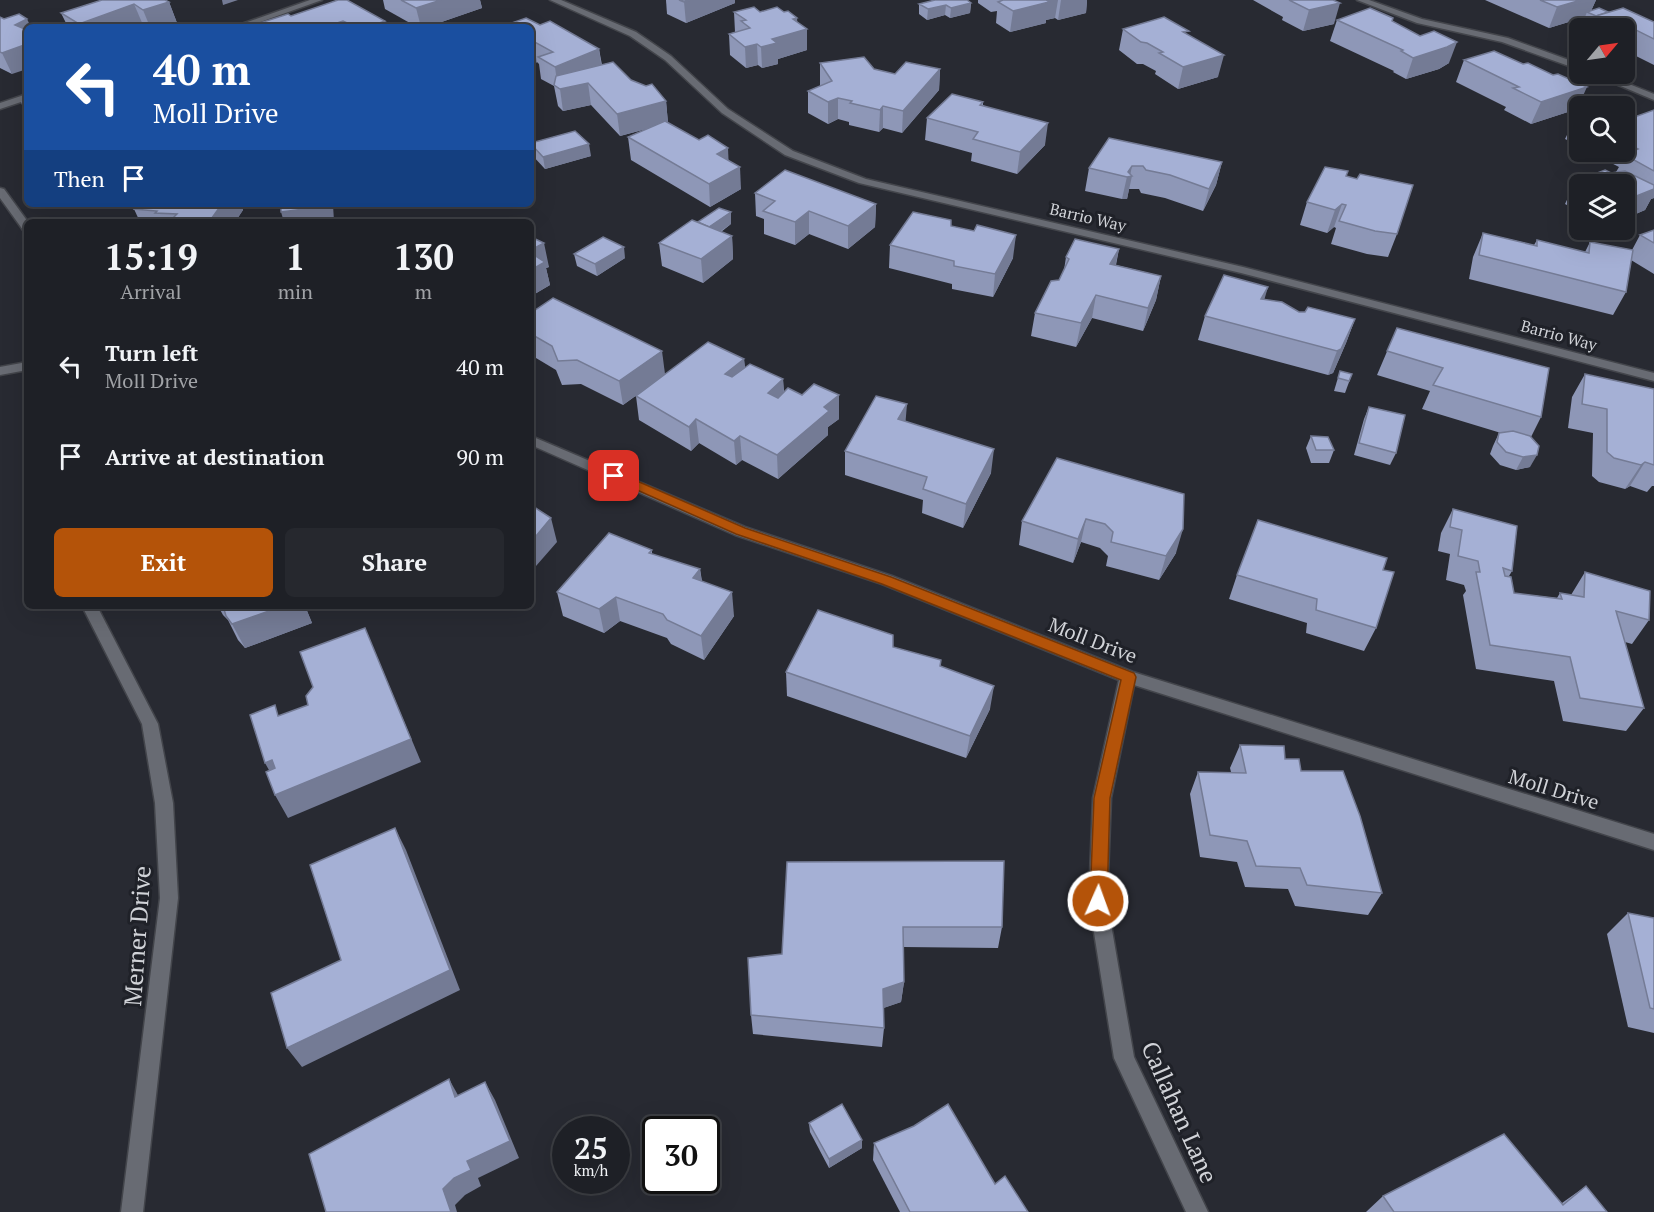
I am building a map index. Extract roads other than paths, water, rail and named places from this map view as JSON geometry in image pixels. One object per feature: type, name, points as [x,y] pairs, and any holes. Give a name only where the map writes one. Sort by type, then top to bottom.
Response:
[{"type":"street","points":[[246,24],[318,0]]},
{"type":"street","name":"Barrio Way","points":[[554,0],[633,34],[668,58],[724,111],[789,153],[863,181],[1243,270],[1654,377]]},
{"type":"street","points":[[1361,0],[1420,21],[1505,40],[1569,63]]},
{"type":"street","points":[[1622,84],[1654,97]]},
{"type":"street","points":[[0,106],[24,98]]},
{"type":"street","points":[[0,191],[24,224]]},
{"type":"street","points":[[0,371],[24,367]]},
{"type":"street","name":"Moll Drive","points":[[534,441],[740,531],[887,580],[1128,677],[1654,842]]},
{"type":"street","name":"Merner Drive","points":[[91,609],[150,724],[164,803],[169,898],[132,1212]]},
{"type":"street","name":"Callahan Lane","points":[[1128,677],[1102,798],[1098,901],[1124,1058],[1197,1212]]}]
